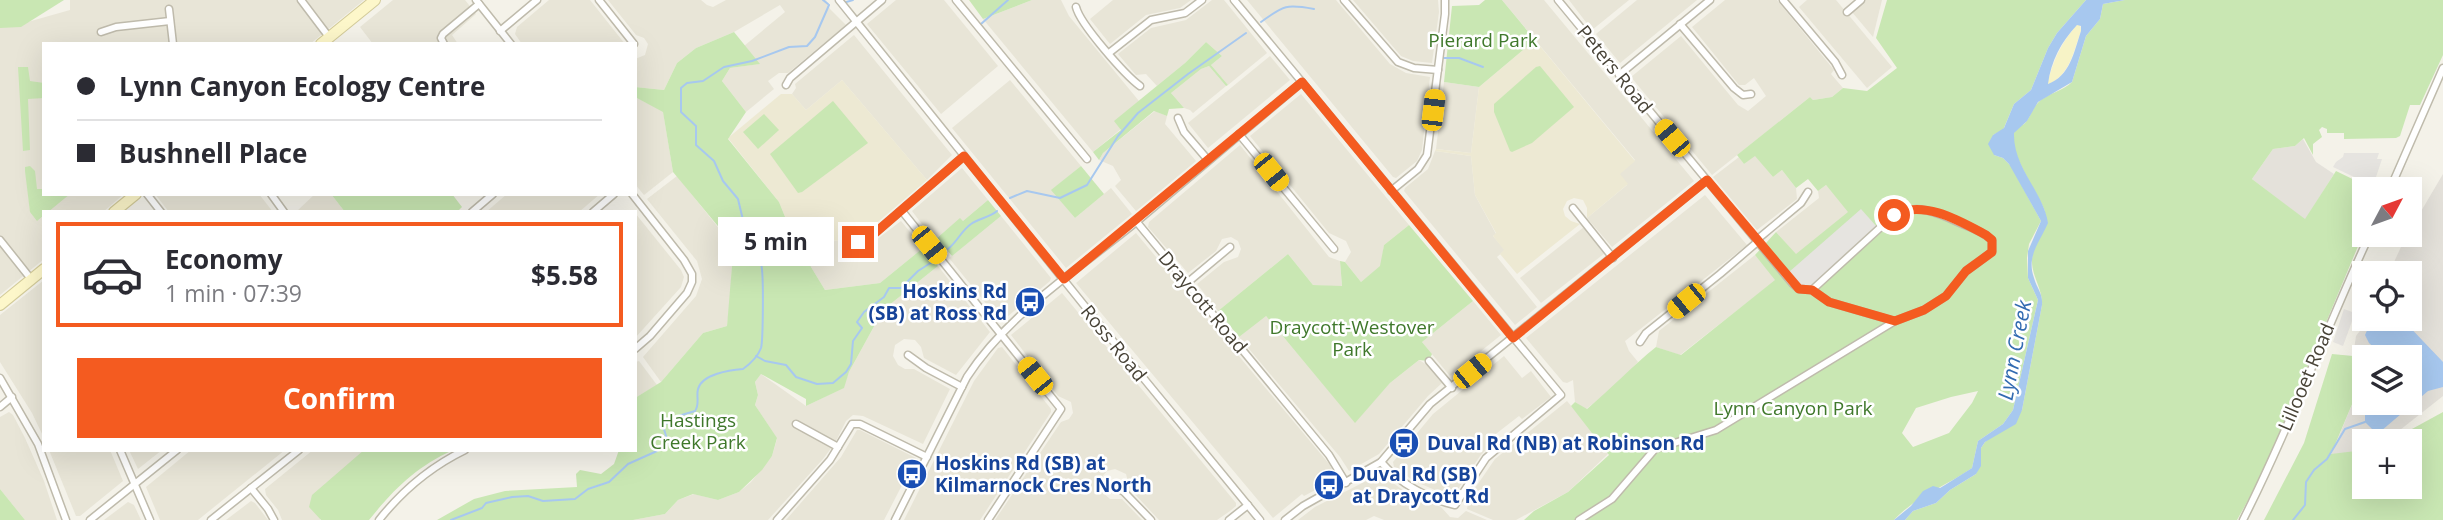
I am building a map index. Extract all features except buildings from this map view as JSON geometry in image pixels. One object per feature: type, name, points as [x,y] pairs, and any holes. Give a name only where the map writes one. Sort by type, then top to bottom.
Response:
[{"type":"main road","points":[[325,41],[375,0]]},
{"type":"main road","points":[[116,210],[134,196]]},
{"type":"main road","points":[[0,304],[42,271]]},
{"type":"street","points":[[301,0],[325,41]]},
{"type":"street","points":[[500,31],[537,0]]},
{"type":"street","points":[[599,0],[632,42]]},
{"type":"street","name":"Ross Road","points":[[839,0],[1260,520]]},
{"type":"street","points":[[786,85],[790,78],[882,0]]},
{"type":"street","points":[[956,0],[1087,159]]},
{"type":"street","points":[[1109,53],[1151,20],[1185,13],[1202,0]]},
{"type":"street","points":[[1234,0],[1561,395],[1486,458],[1455,505],[1410,486],[1381,463]]},
{"type":"street","points":[[1344,0],[1398,62],[1414,68],[1438,70]]},
{"type":"street","points":[[1391,191],[1418,169],[1427,155],[1445,0]]},
{"type":"street","name":"Peters Road","points":[[1558,0],[1792,283],[1799,289],[1812,290]]},
{"type":"street","points":[[1619,75],[1710,0]]},
{"type":"street","points":[[1783,0],[1835,62],[1842,75]]},
{"type":"street","points":[[1789,6],[1796,0]]},
{"type":"street","points":[[1847,12],[1861,0]]},
{"type":"street","points":[[443,42],[443,34],[477,2],[509,42]]},
{"type":"street","points":[[1076,7],[1078,14],[1109,53],[1140,86]]},
{"type":"street","points":[[169,9],[173,42]]},
{"type":"street","points":[[101,32],[116,27],[170,21]]},
{"type":"street","points":[[1680,24],[1734,89],[1743,95],[1751,94]]},
{"type":"street","points":[[2395,177],[2443,68]]},
{"type":"street","points":[[895,520],[962,387],[977,362],[1001,334],[1302,82]]},
{"type":"street","points":[[1178,118],[1184,132],[1208,160]]},
{"type":"street","points":[[1239,134],[1334,249]]},
{"type":"street","points":[[858,242],[869,238],[964,156]]},
{"type":"street","points":[[1285,520],[1303,506],[1381,463],[1430,404],[1614,258],[1707,180]]},
{"type":"street","points":[[1640,342],[1646,333],[1801,203],[1808,192]]},
{"type":"street","points":[[149,196],[159,210]]},
{"type":"street","points":[[474,210],[491,196]]},
{"type":"street","points":[[595,210],[612,196]]},
{"type":"street","points":[[634,196],[692,274],[690,288],[650,336],[637,347]]},
{"type":"street","points":[[1573,208],[1614,258]]},
{"type":"street","points":[[1579,520],[1612,499],[1654,449],[1716,430],[1895,321],[1924,310],[1946,296],[1966,271],[1992,252],[1992,240],[1940,213],[1918,208],[1902,210],[1812,290],[1829,302],[1895,321]]},
{"type":"street","points":[[902,211],[1061,409],[988,520]]},
{"type":"street","name":"Draycott Road","points":[[1136,221],[1329,455],[1346,483]]},
{"type":"street","points":[[0,240],[31,279]]},
{"type":"street","points":[[1187,283],[1230,247]]},
{"type":"street","name":"Lillooet Road","points":[[2243,520],[2364,247]]},
{"type":"street","points":[[908,355],[962,387]]},
{"type":"street","points":[[1429,361],[1451,388]]},
{"type":"street","points":[[0,378],[50,473],[66,520]]},
{"type":"street","points":[[0,407],[12,397]]},
{"type":"street","points":[[777,520],[830,460],[850,425],[856,423],[927,457]]},
{"type":"street","points":[[796,424],[838,447]]},
{"type":"street","points":[[121,452],[150,520]]},
{"type":"street","points":[[90,520],[175,452]]},
{"type":"street","points":[[211,520],[296,452]]},
{"type":"street","points":[[379,520],[427,473],[461,452]]},
{"type":"street","points":[[1113,485],[1124,492],[1151,520]]},
{"type":"street","points":[[251,488],[274,520]]},
{"type":"street","points":[[1229,520],[1248,505]]},
{"type":"shaded area","points":[[70,0],[364,0],[312,42],[42,42],[42,196],[122,196],[105,210],[42,210],[42,261],[0,295],[0,24],[24,23],[70,10]]},
{"type":"shaded area","points":[[393,0],[465,0],[476,14],[452,35],[457,42],[371,42],[360,27]]},
{"type":"shaded area","points":[[549,0],[590,0],[623,42],[521,42],[515,34],[517,27]]},
{"type":"shaded area","points":[[608,0],[701,0],[713,7],[726,0],[826,0],[830,9],[846,25],[788,73],[779,73],[768,81],[774,89],[746,112],[722,81],[730,68],[759,64],[744,46],[785,12],[780,5],[734,32],[696,48],[677,63],[664,90],[637,87],[637,58],[645,55],[648,44],[644,38],[636,35]]},
{"type":"shaded area","points":[[896,0],[944,0],[998,66],[941,114],[867,24]]},
{"type":"shaded area","points":[[1032,0],[1061,0],[1069,16],[1139,101],[1115,121],[1121,129],[1093,152],[983,19]]},
{"type":"shaded area","points":[[1113,0],[1191,0],[1180,8],[1146,15],[1110,44],[1090,19]]},
{"type":"shaded area","points":[[1212,0],[1224,0],[1267,53],[1228,85],[1211,65],[1222,56],[1206,42],[1157,86],[1146,74],[1136,75],[1118,54],[1151,28],[1186,20]]},
{"type":"shaded area","points":[[1247,0],[1336,0],[1390,64],[1406,73],[1430,77],[1422,150],[1417,161],[1396,178],[1393,177]]},
{"type":"shaded area","points":[[1353,0],[1438,0],[1439,12],[1432,63],[1413,61],[1401,56]]},
{"type":"shaded area","points":[[1502,0],[1544,0],[1694,181],[1612,247],[1587,218],[1627,185],[1619,174],[1635,160]]},
{"type":"shaded area","points":[[1569,0],[1629,0],[1592,30]]},
{"type":"shaded area","points":[[1637,0],[1697,0],[1620,63],[1596,34]]},
{"type":"shaded area","points":[[1725,0],[1777,0],[1834,70],[1831,74],[1843,88],[1832,97],[1813,100],[1810,97],[1712,175],[1631,77],[1681,36],[1738,105],[1748,111],[1766,96],[1754,78],[1745,85],[1739,85],[1692,27]]},
{"type":"shaded area","points":[[1807,0],[1836,0],[1892,67],[1867,88],[1799,7]]},
{"type":"shaded area","points":[[1865,0],[1882,0],[1873,37],[1852,12]]},
{"type":"shaded area","points":[[854,35],[952,155],[927,180],[842,80],[806,110],[792,94],[796,88],[795,84]]},
{"type":"shaded area","points":[[1535,40],[1635,161],[1620,174],[1628,184],[1587,218],[1587,208],[1583,200],[1574,198],[1567,201],[1563,209],[1565,216],[1580,224],[1517,274],[1500,254],[1504,250],[1493,236],[1496,233],[1475,195],[1471,156],[1435,151],[1471,153],[1479,87]]},
{"type":"shaded area","points":[[1270,56],[1290,80],[1208,148],[1188,123]]},
{"type":"shaded area","points":[[1209,66],[1226,86],[1193,113],[1184,108],[1171,93],[1201,69]]},
{"type":"shaded area","points":[[842,80],[927,180],[866,232],[853,230],[845,241],[794,239],[779,202],[728,138],[781,94],[792,94],[806,110]]},
{"type":"shaded area","points":[[1010,80],[1081,166],[1052,190],[1075,218],[1111,188],[1132,214],[1066,268],[952,128]]},
{"type":"shaded area","points":[[1444,82],[1479,87],[1471,153],[1436,149]]},
{"type":"shaded area","points":[[1301,94],[1409,225],[1384,245],[1381,266],[1361,282],[1345,262],[1351,252],[1346,241],[1329,233],[1250,136]]},
{"type":"shaded area","points":[[637,98],[663,111],[673,172],[644,195],[637,186]]},
{"type":"shaded area","points":[[1155,111],[1167,116],[1165,124],[1196,161],[1136,211],[1115,186],[1121,180],[1113,166],[1099,160],[1103,153]]},
{"type":"shaded area","points":[[2303,139],[2316,162],[2334,174],[2305,220],[2252,179],[2273,149],[2295,146]]},
{"type":"shaded area","points":[[1240,145],[1329,257],[1340,261],[1342,287],[1313,285],[1288,254],[1218,311],[1197,284],[1224,262],[1238,257],[1241,249],[1238,241],[1231,237],[1222,239],[1216,251],[1188,273],[1148,227],[1149,222]]},
{"type":"shaded area","points":[[1435,151],[1471,156],[1475,195],[1496,234],[1493,236],[1505,250],[1497,257],[1537,307],[1515,325],[1404,191],[1428,169]]},
{"type":"shaded area","points":[[2344,153],[2379,153],[2377,159],[2382,159],[2376,177],[2354,177],[2333,167]]},
{"type":"shaded area","points":[[1755,155],[1773,177],[1782,170],[1796,188],[1797,199],[1757,230],[1713,177],[1739,157],[1744,164]]},
{"type":"shaded area","points":[[962,168],[988,200],[934,240],[912,211]]},
{"type":"shaded area","points":[[2443,174],[2443,396],[2422,413],[2422,345],[2355,345],[2360,331],[2422,331],[2422,261],[2395,261],[2401,247],[2422,247],[2422,210]]},
{"type":"shaded area","points":[[677,176],[721,231],[732,266],[731,294],[727,326],[703,333],[661,382],[643,357],[696,296],[702,279],[697,261],[647,199]]},
{"type":"shaded area","points":[[1826,185],[1849,212],[1796,255],[1776,232],[1819,198],[1818,191]]},
{"type":"shaded area","points":[[1705,195],[1747,245],[1625,341],[1638,362],[1616,386],[1586,409],[1575,402],[1573,380],[1563,382],[1526,338]]},
{"type":"shaded area","points":[[157,196],[261,196],[271,210],[167,210]]},
{"type":"shaded area","points":[[313,196],[333,196],[343,210],[298,210]]},
{"type":"shaded area","points":[[505,196],[598,196],[581,210],[488,210]]},
{"type":"shaded area","points":[[1861,209],[1877,227],[1808,289],[1798,283],[1789,272]]},
{"type":"shaded area","points":[[637,215],[681,270],[684,277],[681,287],[637,336]]},
{"type":"shaded area","points":[[1001,216],[1051,278],[1001,322],[949,258]]},
{"type":"shaded area","points":[[901,221],[923,248],[880,283],[825,290],[794,239],[845,241],[848,250],[859,253]]},
{"type":"shaded area","points":[[1584,227],[1605,253],[1541,303],[1520,278]]},
{"type":"shaded area","points":[[1136,233],[1330,465],[1334,480],[1304,496],[1302,494],[1273,518],[1076,283]]},
{"type":"shaded area","points":[[1755,255],[1776,280],[1680,355],[1656,347],[1659,331]]},
{"type":"shaded area","points":[[938,266],[990,332],[956,375],[924,358],[921,347],[915,340],[904,339],[895,345],[893,356],[898,365],[905,369],[914,369],[950,389],[923,444],[863,416],[853,415],[846,421],[823,459],[768,520],[633,520],[665,514],[678,500],[694,494],[718,500],[739,492],[772,456],[777,439],[755,405],[758,395],[755,382],[761,374],[806,406],[843,388],[883,310]]},
{"type":"shaded area","points":[[42,282],[42,434],[0,362],[0,315]]},
{"type":"shaded area","points":[[1062,293],[1236,503],[1230,511],[1217,520],[1159,520],[1130,489],[1126,474],[1115,469],[1107,471],[1102,477],[1102,492],[1110,499],[1122,499],[1142,520],[995,520],[1061,422],[1069,419],[1073,413],[1071,402],[1058,396],[1011,335]]},
{"type":"shaded area","points":[[1473,301],[1501,335],[1450,376],[1422,342]]},
{"type":"shaded area","points":[[2344,309],[2352,312],[2352,321],[2343,346],[2333,342]]},
{"type":"shaded area","points":[[1265,315],[1355,422],[1390,383],[1419,360],[1429,366],[1442,383],[1379,454],[1349,471],[1239,337]]},
{"type":"shaded area","points":[[1002,347],[1051,412],[980,520],[904,520],[974,381],[998,348]]},
{"type":"shaded area","points":[[1504,356],[1522,378],[1531,371],[1551,397],[1522,419],[1519,416],[1488,440],[1491,444],[1454,495],[1449,496],[1414,481],[1394,467],[1393,462],[1433,414]]},
{"type":"shaded area","points":[[637,362],[657,385],[637,397]]},
{"type":"shaded area","points":[[1567,401],[1610,452],[1568,492],[1516,520],[1493,520],[1467,509],[1469,497],[1495,459]]},
{"type":"shaded area","points":[[2352,405],[2352,415],[2419,415],[2401,429],[2352,429],[2352,452],[2331,455]]},
{"type":"shaded area","points":[[9,412],[25,438],[57,520],[25,520],[0,489],[0,417]]},
{"type":"shaded area","points":[[857,430],[916,458],[884,520],[786,520],[841,457]]},
{"type":"shaded area","points":[[50,452],[111,452],[123,481],[80,516],[76,516]]},
{"type":"shaded area","points":[[130,452],[159,452],[138,469]]},
{"type":"shaded area","points":[[189,452],[283,452],[198,520],[160,520],[146,487]]},
{"type":"shaded area","points":[[311,452],[376,452],[321,503],[320,520],[282,520],[265,489]]},
{"type":"shaded area","points":[[1380,474],[1403,490],[1441,507],[1450,517],[1458,518],[1466,511],[1487,520],[1384,520],[1374,516],[1366,520],[1298,520],[1315,507]]},
{"type":"shaded area","points":[[251,501],[268,520],[226,520]]},
{"type":"shaded area","points":[[128,502],[134,505],[141,520],[104,520]]},
{"type":"green space","points":[[0,0],[64,0],[21,27],[0,28]]},
{"type":"green space","points":[[969,0],[1032,0],[983,19]]},
{"type":"green space","name":"Pierard Park","points":[[1485,0],[1502,0],[1535,40],[1479,87],[1444,82],[1452,6],[1479,5]]},
{"type":"green space","name":"Lynn Canyon Park","points":[[1887,0],[2086,0],[2057,33],[2031,90],[2014,104],[2003,130],[1993,135],[1994,155],[2003,158],[2011,166],[2041,221],[2029,244],[2027,258],[2028,278],[2038,300],[2013,410],[2003,424],[1978,441],[1972,468],[1921,498],[1894,520],[1524,520],[1534,511],[1568,492],[1609,455],[1571,406],[1575,402],[1587,409],[1656,347],[1681,355],[1775,280],[1755,255],[1776,232],[1796,254],[1848,212],[1826,185],[1818,191],[1808,179],[1796,188],[1782,170],[1773,177],[1755,156],[1744,164],[1737,155],[1810,97],[1813,100],[1832,97],[1843,88],[1867,91],[1897,68],[1876,38]],"holes":[[[1978,391],[1949,433],[1913,447],[1902,433],[1916,408]]]},
{"type":"green space","points":[[2125,0],[2443,0],[2443,55],[2420,105],[2410,105],[2400,136],[2344,139],[2344,133],[2327,133],[2327,129],[2322,127],[2319,130],[2322,137],[2313,144],[2313,155],[2304,138],[2295,146],[2273,149],[2252,179],[2305,219],[2336,171],[2352,179],[2352,247],[2358,247],[2262,475],[2237,520],[1905,520],[1913,511],[1936,503],[1950,490],[1976,474],[1981,448],[1985,442],[2022,410],[2042,305],[2032,259],[2046,224],[2046,217],[2041,201],[2018,157],[2013,137],[2040,100],[2072,82],[2086,36],[2100,19],[2103,4]]},
{"type":"green space","name":"Hastings Creek Park","points":[[734,32],[760,64],[730,68],[722,81],[746,112],[728,139],[779,202],[794,239],[825,290],[880,283],[923,248],[938,266],[883,310],[849,372],[844,388],[806,406],[806,399],[761,374],[755,382],[758,395],[755,405],[777,438],[772,456],[739,492],[718,500],[693,494],[678,500],[665,514],[633,520],[437,520],[474,499],[505,491],[577,487],[576,474],[580,470],[601,474],[614,464],[618,452],[637,452],[637,397],[661,382],[703,333],[727,326],[732,266],[722,231],[673,172],[663,112],[637,98],[637,87],[664,90],[677,63],[696,48]]},
{"type":"green space","points":[[1206,42],[1222,56],[1211,65],[1228,85],[1226,86],[1209,66],[1201,69],[1171,93],[1184,108],[1169,109],[1167,116],[1154,111],[1103,153],[1099,160],[1093,152],[1121,130],[1114,121],[1185,63]]},
{"type":"green space","points":[[1540,66],[1574,107],[1532,143],[1512,152],[1494,112],[1494,104]]},
{"type":"green space","points":[[18,67],[28,67],[30,81],[42,83],[42,98],[28,99],[30,150],[23,151]]},
{"type":"green space","points":[[833,101],[868,143],[798,193],[770,154]]},
{"type":"green space","points":[[764,114],[779,130],[758,149],[743,132]]},
{"type":"green space","points":[[30,166],[35,171],[37,189],[42,189],[42,196],[68,196],[50,210],[42,210],[42,217],[37,221],[30,212],[25,167]]},
{"type":"green space","points":[[1081,166],[1104,194],[1075,218],[1051,190]]},
{"type":"green space","points":[[333,196],[454,196],[462,207],[459,210],[343,210]]},
{"type":"green space","points":[[988,200],[1001,216],[952,256],[937,238],[960,218],[963,221]]},
{"type":"green space","name":"Draycott-Westover Park","points":[[1409,225],[1473,301],[1422,342],[1432,354],[1429,361],[1419,360],[1390,383],[1355,423],[1266,316],[1239,337],[1218,311],[1288,254],[1313,285],[1342,286],[1340,261],[1345,262],[1361,282],[1380,266],[1384,245]]},
{"type":"green space","points":[[2332,354],[2352,356],[2352,404],[2331,454],[2352,451],[2352,499],[2422,499],[2422,429],[2412,429],[2443,412],[2443,520],[2264,520],[2304,443]]},
{"type":"green space","points":[[362,452],[449,452],[407,480],[387,498],[369,520],[321,520],[309,507],[312,495]]},
{"type":"green space","points":[[0,489],[25,520],[0,520]]},
{"type":"sand","points":[[2077,25],[2080,25],[2081,31],[2070,62],[2055,81],[2047,85],[2058,53]]},
{"type":"water","points":[[2086,0],[2125,0],[2103,4],[2100,19],[2086,36],[2072,82],[2038,102],[2027,121],[2014,133],[2018,157],[2045,211],[2048,223],[2035,249],[2032,263],[2042,305],[2022,410],[2016,424],[1985,442],[1981,448],[1981,466],[1976,474],[1950,490],[1936,503],[1913,511],[1905,520],[1894,520],[1911,506],[1923,491],[1933,486],[1940,488],[1972,468],[1978,441],[2003,424],[2013,410],[2038,300],[2028,278],[2028,251],[2041,221],[2009,164],[1994,155],[1988,144],[1993,135],[2004,128],[2014,104],[2031,90],[2057,33]],"holes":[[[2077,25],[2081,26],[2070,62],[2061,75],[2048,84],[2054,60],[2062,45]]]},
{"type":"water","points":[[2367,331],[2413,331],[2443,362],[2443,387],[2428,391],[2422,396],[2422,345],[2371,345],[2365,335]]},
{"type":"water","points":[[2365,415],[2400,415],[2383,429],[2372,429],[2365,422]]},
{"type":"waterway","points":[[823,0],[828,4]]},
{"type":"waterway","points":[[843,3],[853,0]]},
{"type":"waterway","points":[[981,24],[1008,0]]},
{"type":"waterway","points":[[451,520],[482,508],[486,503],[512,497],[528,496],[543,501],[575,499],[588,489],[609,482],[628,464],[664,446],[667,439],[663,426],[675,417],[695,411],[698,389],[705,380],[717,374],[743,369],[756,357],[761,348],[762,333],[761,264],[743,237],[743,220],[738,199],[723,181],[714,161],[696,145],[696,126],[681,112],[681,88],[687,83],[703,81],[724,67],[752,61],[789,47],[807,46],[815,37],[829,5]]},
{"type":"waterway","points":[[1261,22],[1286,7],[1314,9]]},
{"type":"waterway","points":[[1010,198],[1027,191],[1060,198],[1087,185],[1118,136],[1138,113],[1246,33]]},
{"type":"waterway","points":[[1444,58],[1459,58],[1483,67]]},
{"type":"waterway","points":[[948,249],[971,224],[997,211]]},
{"type":"waterway","points":[[756,356],[765,361],[786,365],[796,377],[817,384],[833,383],[851,364],[853,341],[862,328],[857,322],[864,312],[884,297],[889,288],[901,288],[918,271],[932,262]]},
{"type":"waterway","points":[[2293,520],[2305,505],[2306,482],[2314,470],[2327,459],[2345,429],[2365,422]]},
{"type":"place","name":"Hoskins Rd (SB) at Ross Rd","points":[[1030,302]]},
{"type":"place","name":"Duval Rd (NB) at Robinson Rd","points":[[1404,443]]},
{"type":"place","name":"Hoskins Rd (SB) at Kilmarnock Cres North","points":[[912,474]]},
{"type":"place","name":"Duval Rd (SB) at Draycott Rd","points":[[1329,485]]},
{"type":"route","points":[[858,242],[869,238],[964,156],[1064,279],[1302,82],[1513,338],[1707,180],[1799,289],[1812,290],[1829,302],[1895,321],[1924,310],[1946,296],[1966,271],[1992,252],[1992,240],[1986,235],[1940,213],[1918,208],[1902,210],[1894,215]]},
{"type":"water label","name":"Lynn Creek","points":[[2014,350]]}]
